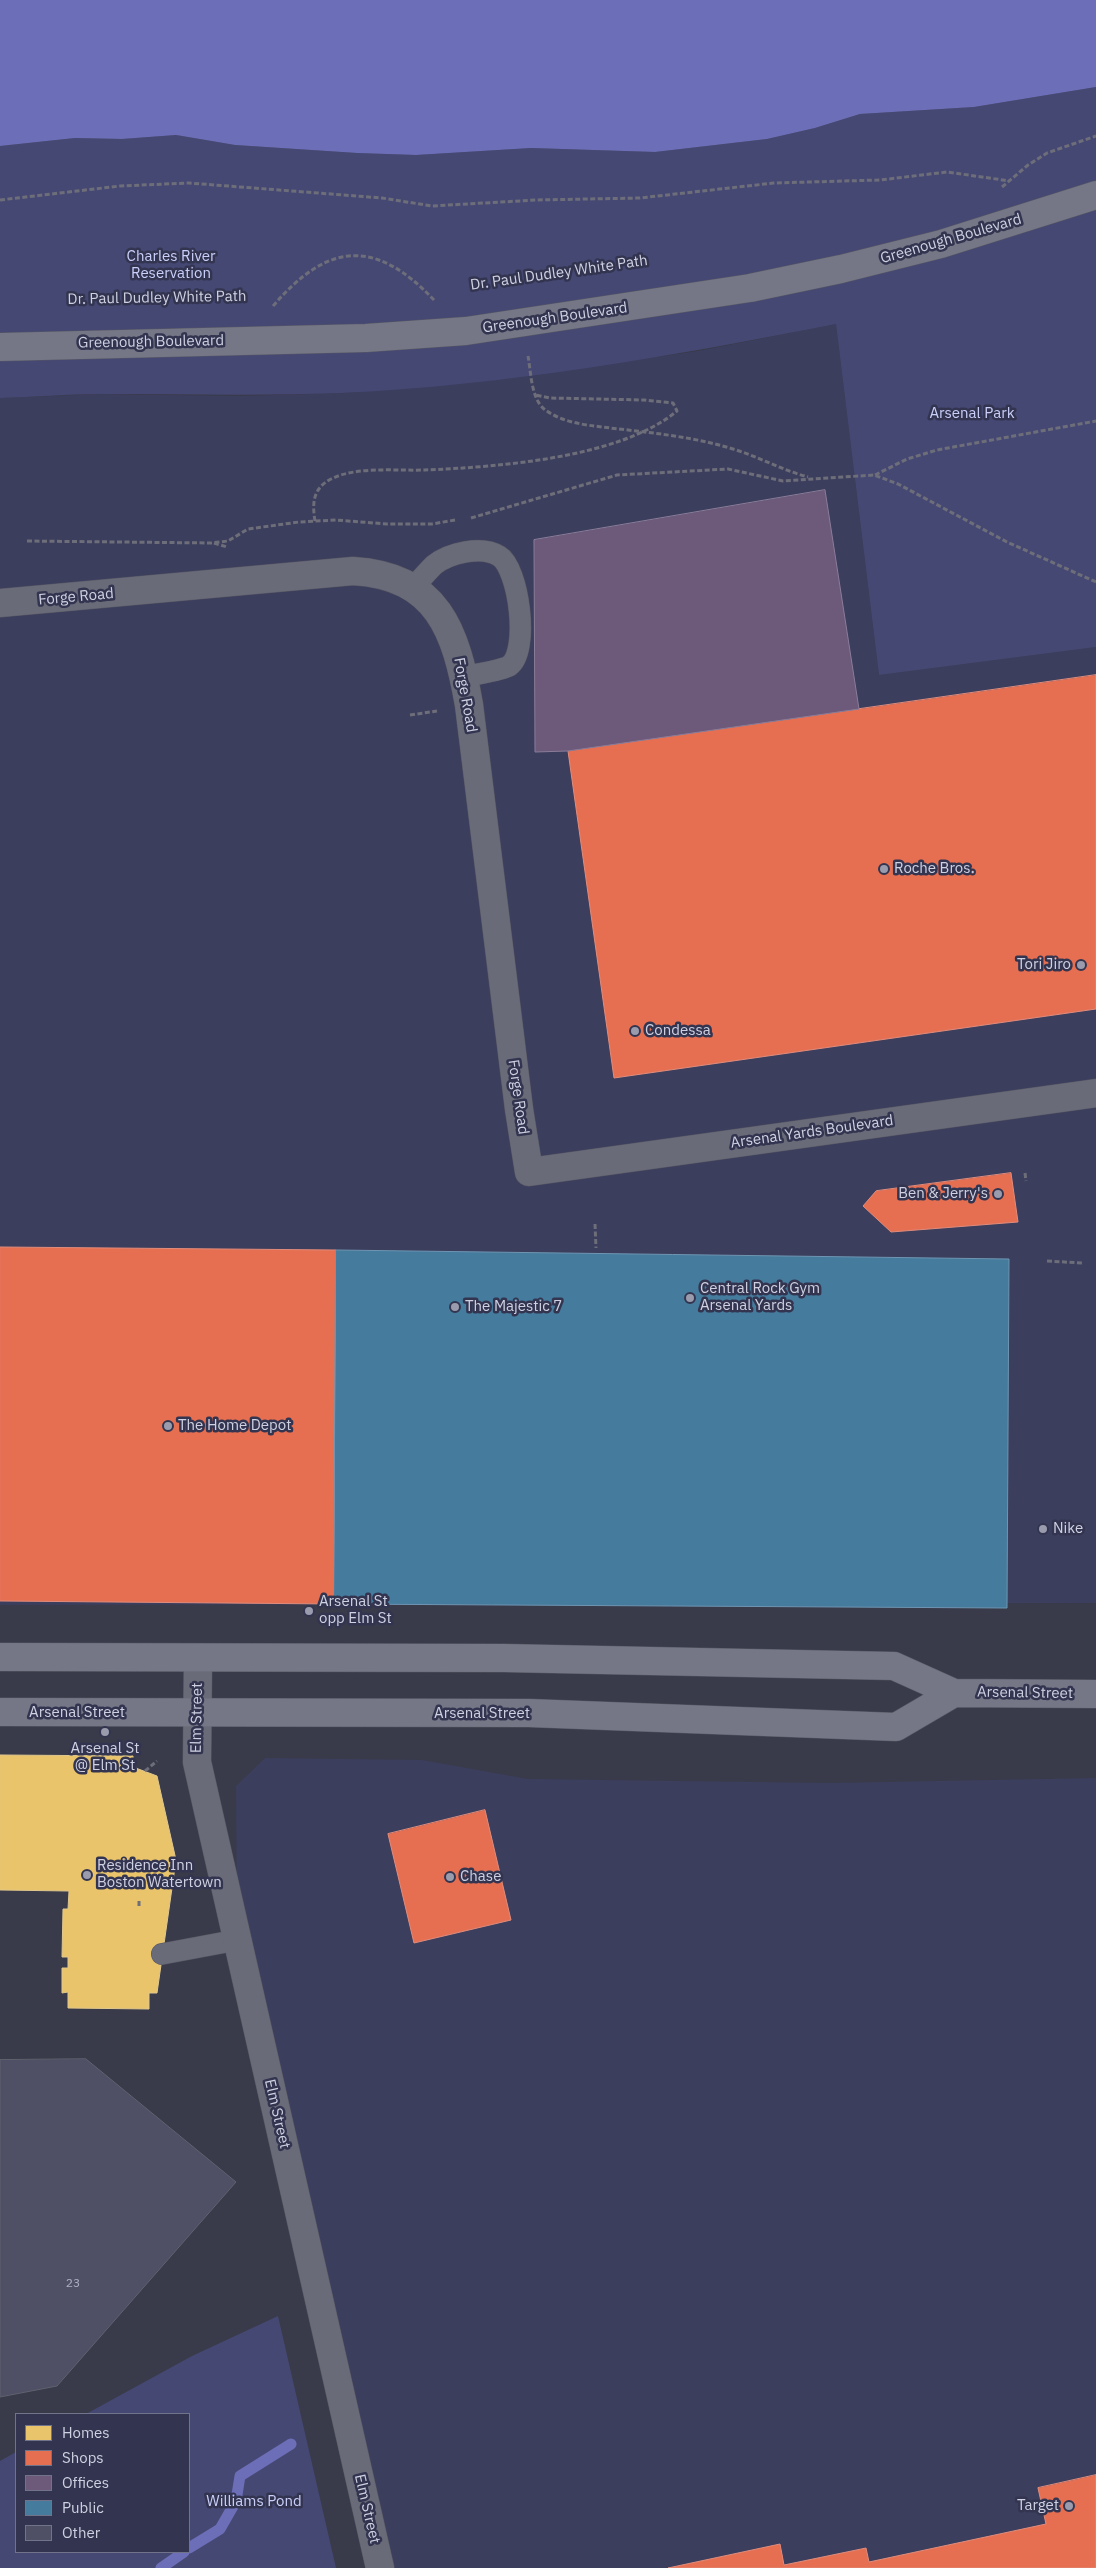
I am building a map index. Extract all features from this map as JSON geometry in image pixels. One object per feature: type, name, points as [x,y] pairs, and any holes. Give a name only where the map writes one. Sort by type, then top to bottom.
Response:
[{"type":"main road","name":"Greenough Boulevard","points":[[0,347],[366,338],[475,330],[750,288],[842,269],[941,244],[1096,195]]},
{"type":"main road","name":"Arsenal Street","points":[[0,1657],[504,1658],[894,1666],[954,1693],[1096,1694]]},
{"type":"main road","name":"Arsenal Street","points":[[0,1712],[529,1714],[896,1726],[954,1693]]},
{"type":"street","name":"Forge Road","points":[[0,603],[352,571],[386,575],[413,588],[424,596],[442,618],[456,646],[464,677],[519,1109],[529,1172]]},
{"type":"street","name":"Arsenal Yards Boulevard","points":[[529,1172],[1096,1093]]},
{"type":"street","name":"Elm Street","points":[[198,1658],[197,1762],[380,2568]]},
{"type":"lane","points":[[413,588],[435,564],[463,552],[486,551],[500,556],[512,572],[521,617],[519,652],[509,666],[464,677]]},
{"type":"lane","points":[[162,1954],[237,1940]]},
{"type":"path","points":[[997,190],[1011,181],[1028,165],[1048,153],[1096,136]]},
{"type":"path","points":[[0,200],[120,186],[189,182],[382,198],[432,206],[536,200],[640,198],[774,183],[880,180],[947,172],[1011,181]]},
{"type":"path","points":[[282,307],[272,307],[290,285],[308,270],[332,260],[357,254],[383,260],[415,280],[434,300]]},
{"type":"path","points":[[425,301],[444,299]]},
{"type":"path","points":[[526,349],[535,395],[544,409],[560,419],[588,425],[671,434],[734,449],[784,471],[811,478]]},
{"type":"path","points":[[315,521],[312,503],[317,490],[331,479],[359,472],[435,470],[550,458],[610,445],[641,432],[678,411],[673,403],[644,400],[550,398],[535,395]]},
{"type":"path","points":[[467,519],[617,475],[728,469],[782,481],[874,475],[907,459],[937,450],[1096,421]]},
{"type":"path","points":[[874,475],[898,484],[1007,542],[1096,582]]},
{"type":"path","points":[[27,541],[210,542],[228,541],[248,529],[315,521],[336,520],[387,524],[432,524],[458,520]]},
{"type":"path","points":[[410,715],[440,711]]},
{"type":"path","points":[[1025,1173],[1026,1181]]},
{"type":"path","points":[[595,1224],[596,1248]]},
{"type":"path","points":[[1047,1261],[1082,1263]]},
{"type":"path","points":[[145,1771],[157,1761]]},
{"type":"path","points":[[139,1901],[139,1908]]},
{"type":"shaded area","points":[[0,0],[1096,0],[1096,87],[974,107],[860,114],[815,128],[767,139],[655,152],[531,148],[416,155],[357,153],[235,145],[176,135],[122,139],[75,138],[0,146]]},
{"type":"shaded area","points":[[836,324],[879,675],[1096,647],[1096,1603],[0,1605],[0,398],[100,394],[239,396],[344,393],[503,379],[698,351]]},
{"type":"shaded area","points":[[265,1758],[422,1760],[528,1779],[830,1783],[1096,1778],[1096,2568],[380,2568],[237,1940],[236,1786]]},
{"type":"green space","name":"Charles River Reservation","points":[[1096,87],[1096,647],[879,675],[836,324],[590,368],[404,389],[312,394],[89,394],[0,398],[0,146],[75,138],[122,139],[176,135],[235,145],[357,153],[416,155],[531,148],[655,152],[767,139],[815,128],[860,114],[974,107]]},
{"type":"green space","name":"Williams Pond","points":[[278,2316],[336,2568],[0,2568],[0,2461],[15,2453],[15,2553],[190,2553],[190,2413],[88,2413],[192,2356]]},
{"type":"building: Homes","name":"Residence Inn Boston Watertown","points":[[0,1755],[133,1756],[133,1767],[157,1776],[176,1860],[157,1993],[149,1993],[149,2009],[68,2008],[68,1992],[62,1993],[62,1968],[68,1968],[68,1957],[62,1957],[63,1909],[68,1909],[69,1891],[0,1890]]},
{"type":"building: Shops","points":[[1096,675],[1096,1009],[614,1078],[568,751]]},
{"type":"building: Shops","points":[[1011,1173],[1018,1222],[891,1232],[863,1206],[876,1191]]},
{"type":"building: Shops","name":"The Home Depot","points":[[0,1247],[336,1250],[334,1604],[0,1601]]},
{"type":"building: Shops","name":"Chase","points":[[485,1810],[511,1920],[414,1943],[388,1834]]},
{"type":"building: Shops","name":"Target","points":[[1096,2475],[1096,2568],[668,2568],[780,2544],[784,2565],[866,2548],[869,2562],[1046,2524],[1038,2488]]},
{"type":"building: Offices","points":[[825,490],[859,709],[568,751],[535,752],[534,540]]},
{"type":"building: Public","points":[[336,1250],[1009,1259],[1007,1608],[334,1604]]},
{"type":"building: Other","points":[[86,2059],[236,2182],[57,2386],[0,2397],[0,2060]]},
{"type":"waterway","points":[[190,2547],[220,2529],[236,2501],[240,2476],[291,2444]]},
{"type":"waterway","points":[[161,2568],[183,2553]]},
{"type":"place","name":"Roche Bros.","points":[[884,869]]},
{"type":"place","name":"Tori Jiro","points":[[1081,965]]},
{"type":"place","name":"Condessa","points":[[635,1031]]},
{"type":"place","name":"Ben & Jerry's","points":[[998,1194]]},
{"type":"place","name":"Central Rock Gym Arsenal Yards","points":[[690,1298]]},
{"type":"place","name":"The Majestic 7","points":[[455,1307]]},
{"type":"place","name":"The Home Depot","points":[[168,1426]]},
{"type":"place","name":"Nike","points":[[1043,1529]]},
{"type":"place","name":"Arsenal St opp Elm St","points":[[309,1611]]},
{"type":"place","name":"Arsenal St @ Elm St","points":[[105,1732]]},
{"type":"place","name":"Residence Inn Boston Watertown","points":[[87,1875]]},
{"type":"place","name":"Chase","points":[[450,1877]]},
{"type":"place","name":"Target","points":[[1069,2506]]},
{"type":"park label","name":"Arsenal Park","points":[[972,414]]}]
